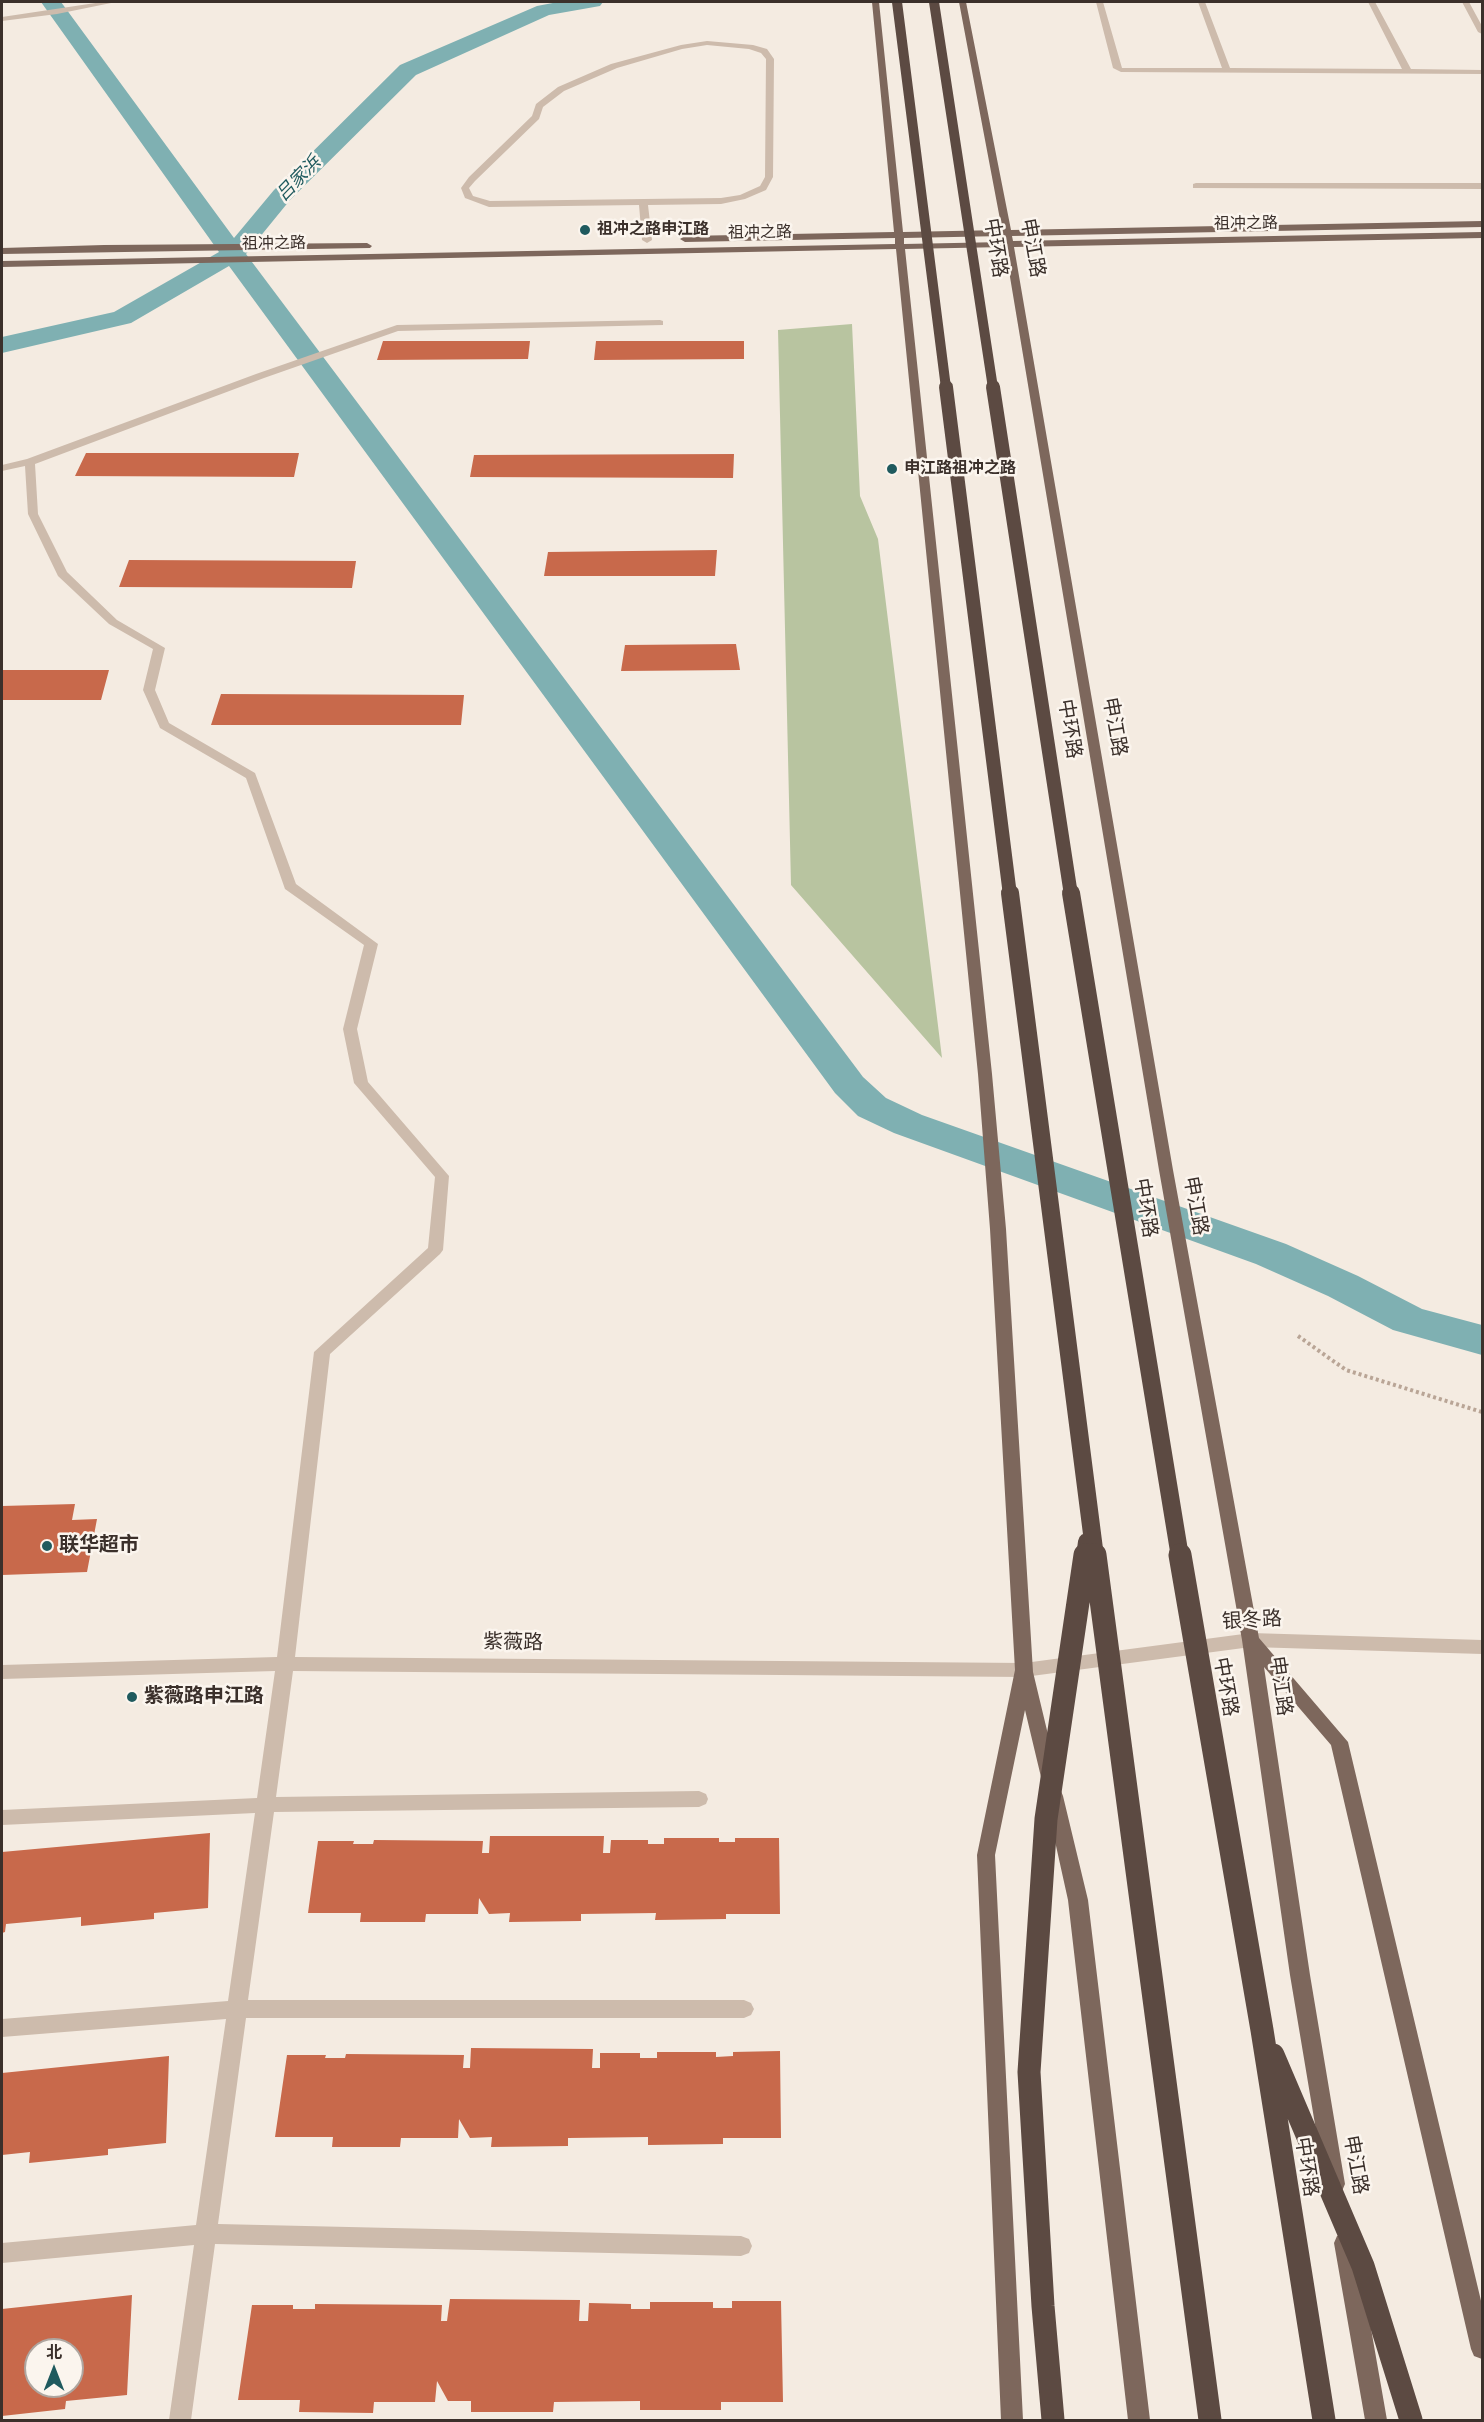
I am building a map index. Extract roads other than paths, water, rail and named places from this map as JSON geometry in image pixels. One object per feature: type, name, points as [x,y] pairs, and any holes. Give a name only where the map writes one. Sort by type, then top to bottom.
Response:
[{"type":"highway","points":[[897,2],[1090,1520],[1210,2421]]},
{"type":"highway","name":"中环路","points":[[934,2],[1083,971],[1262,2030],[1324,2421]]},
{"type":"highway","points":[[1053,2421],[1043,2306],[1029,2072],[1046,1819],[1090,1520]]},
{"type":"highway","points":[[1262,2030],[1363,2266],[1411,2421]]},
{"type":"main road","points":[[875,2],[985,1074],[998,1228],[1024,1670],[1078,1900],[1139,2421]]},
{"type":"main road","name":"申江路","points":[[962,2],[1008,237],[1166,1170],[1251,1640],[1300,1975],[1376,2421]]},
{"type":"main road","name":"祖冲之路","points":[[2,264],[378,256],[1482,224]]},
{"type":"main road","name":"祖冲之路","points":[[1008,237],[1482,235]]},
{"type":"main road","points":[[636,241],[658,240]]},
{"type":"main road","name":"祖冲之路","points":[[670,240],[899,240]]},
{"type":"main road","name":"祖冲之路","points":[[2,250],[525,243]]},
{"type":"main road","points":[[1251,1640],[1339,1743],[1482,2349]]},
{"type":"main road","points":[[1012,2421],[986,1855],[1024,1670]]},
{"type":"street","points":[[2,19],[112,2]]},
{"type":"street","points":[[1099,2],[1117,68],[1121,70],[1482,72]]},
{"type":"street","points":[[1202,2],[1227,72]]},
{"type":"street","points":[[1372,2],[1408,72]]},
{"type":"street","points":[[1465,2],[1482,32]]},
{"type":"street","points":[[719,44],[750,47],[764,51],[770,58],[768,183],[756,192],[721,201],[643,202],[489,204],[469,198],[465,188],[536,117],[539,106],[561,89],[582,79],[614,66],[681,46],[719,44]]},
{"type":"street","points":[[1196,186],[1482,186]]},
{"type":"street","points":[[643,202],[647,240]]},
{"type":"street","points":[[2,468],[30,462],[260,376],[398,328],[660,322]]},
{"type":"street","points":[[30,462],[33,514],[62,574],[113,622],[159,648],[149,690],[164,725],[251,776],[290,886],[371,944],[350,1029],[361,1083],[442,1176],[435,1250],[322,1352],[285,1664],[180,2421]]},
{"type":"street","name":"银冬路","points":[[1024,1670],[1251,1640],[1482,1647]]},
{"type":"street","name":"紫薇路","points":[[2,1671],[285,1664],[1024,1670]]},
{"type":"street","points":[[2,1817],[266,1805],[699,1799]]},
{"type":"street","points":[[2,2028],[237,2008],[744,2008]]},
{"type":"street","points":[[2,2253],[206,2234],[741,2246]]},
{"type":"waterway","points":[[51,2],[233,254]]},
{"type":"waterway","name":"吕家浜","points":[[233,254],[282,195],[408,70],[544,10],[593,2]]},
{"type":"waterway","name":"吕家浜","points":[[2,345],[122,318],[233,254]]},
{"type":"waterway","points":[[233,254],[849,1085],[872,1107],[908,1124],[1271,1254],[1343,1286],[1408,1320],[1482,1340]]},
{"type":"place","name":"祖冲之路申江路","points":[[585,230]]},
{"type":"place","name":"申江路祖冲之路","points":[[892,469]]},
{"type":"place","name":"联华超市","points":[[47,1546]]},
{"type":"place","name":"紫薇路申江路","points":[[132,1697]]}]
